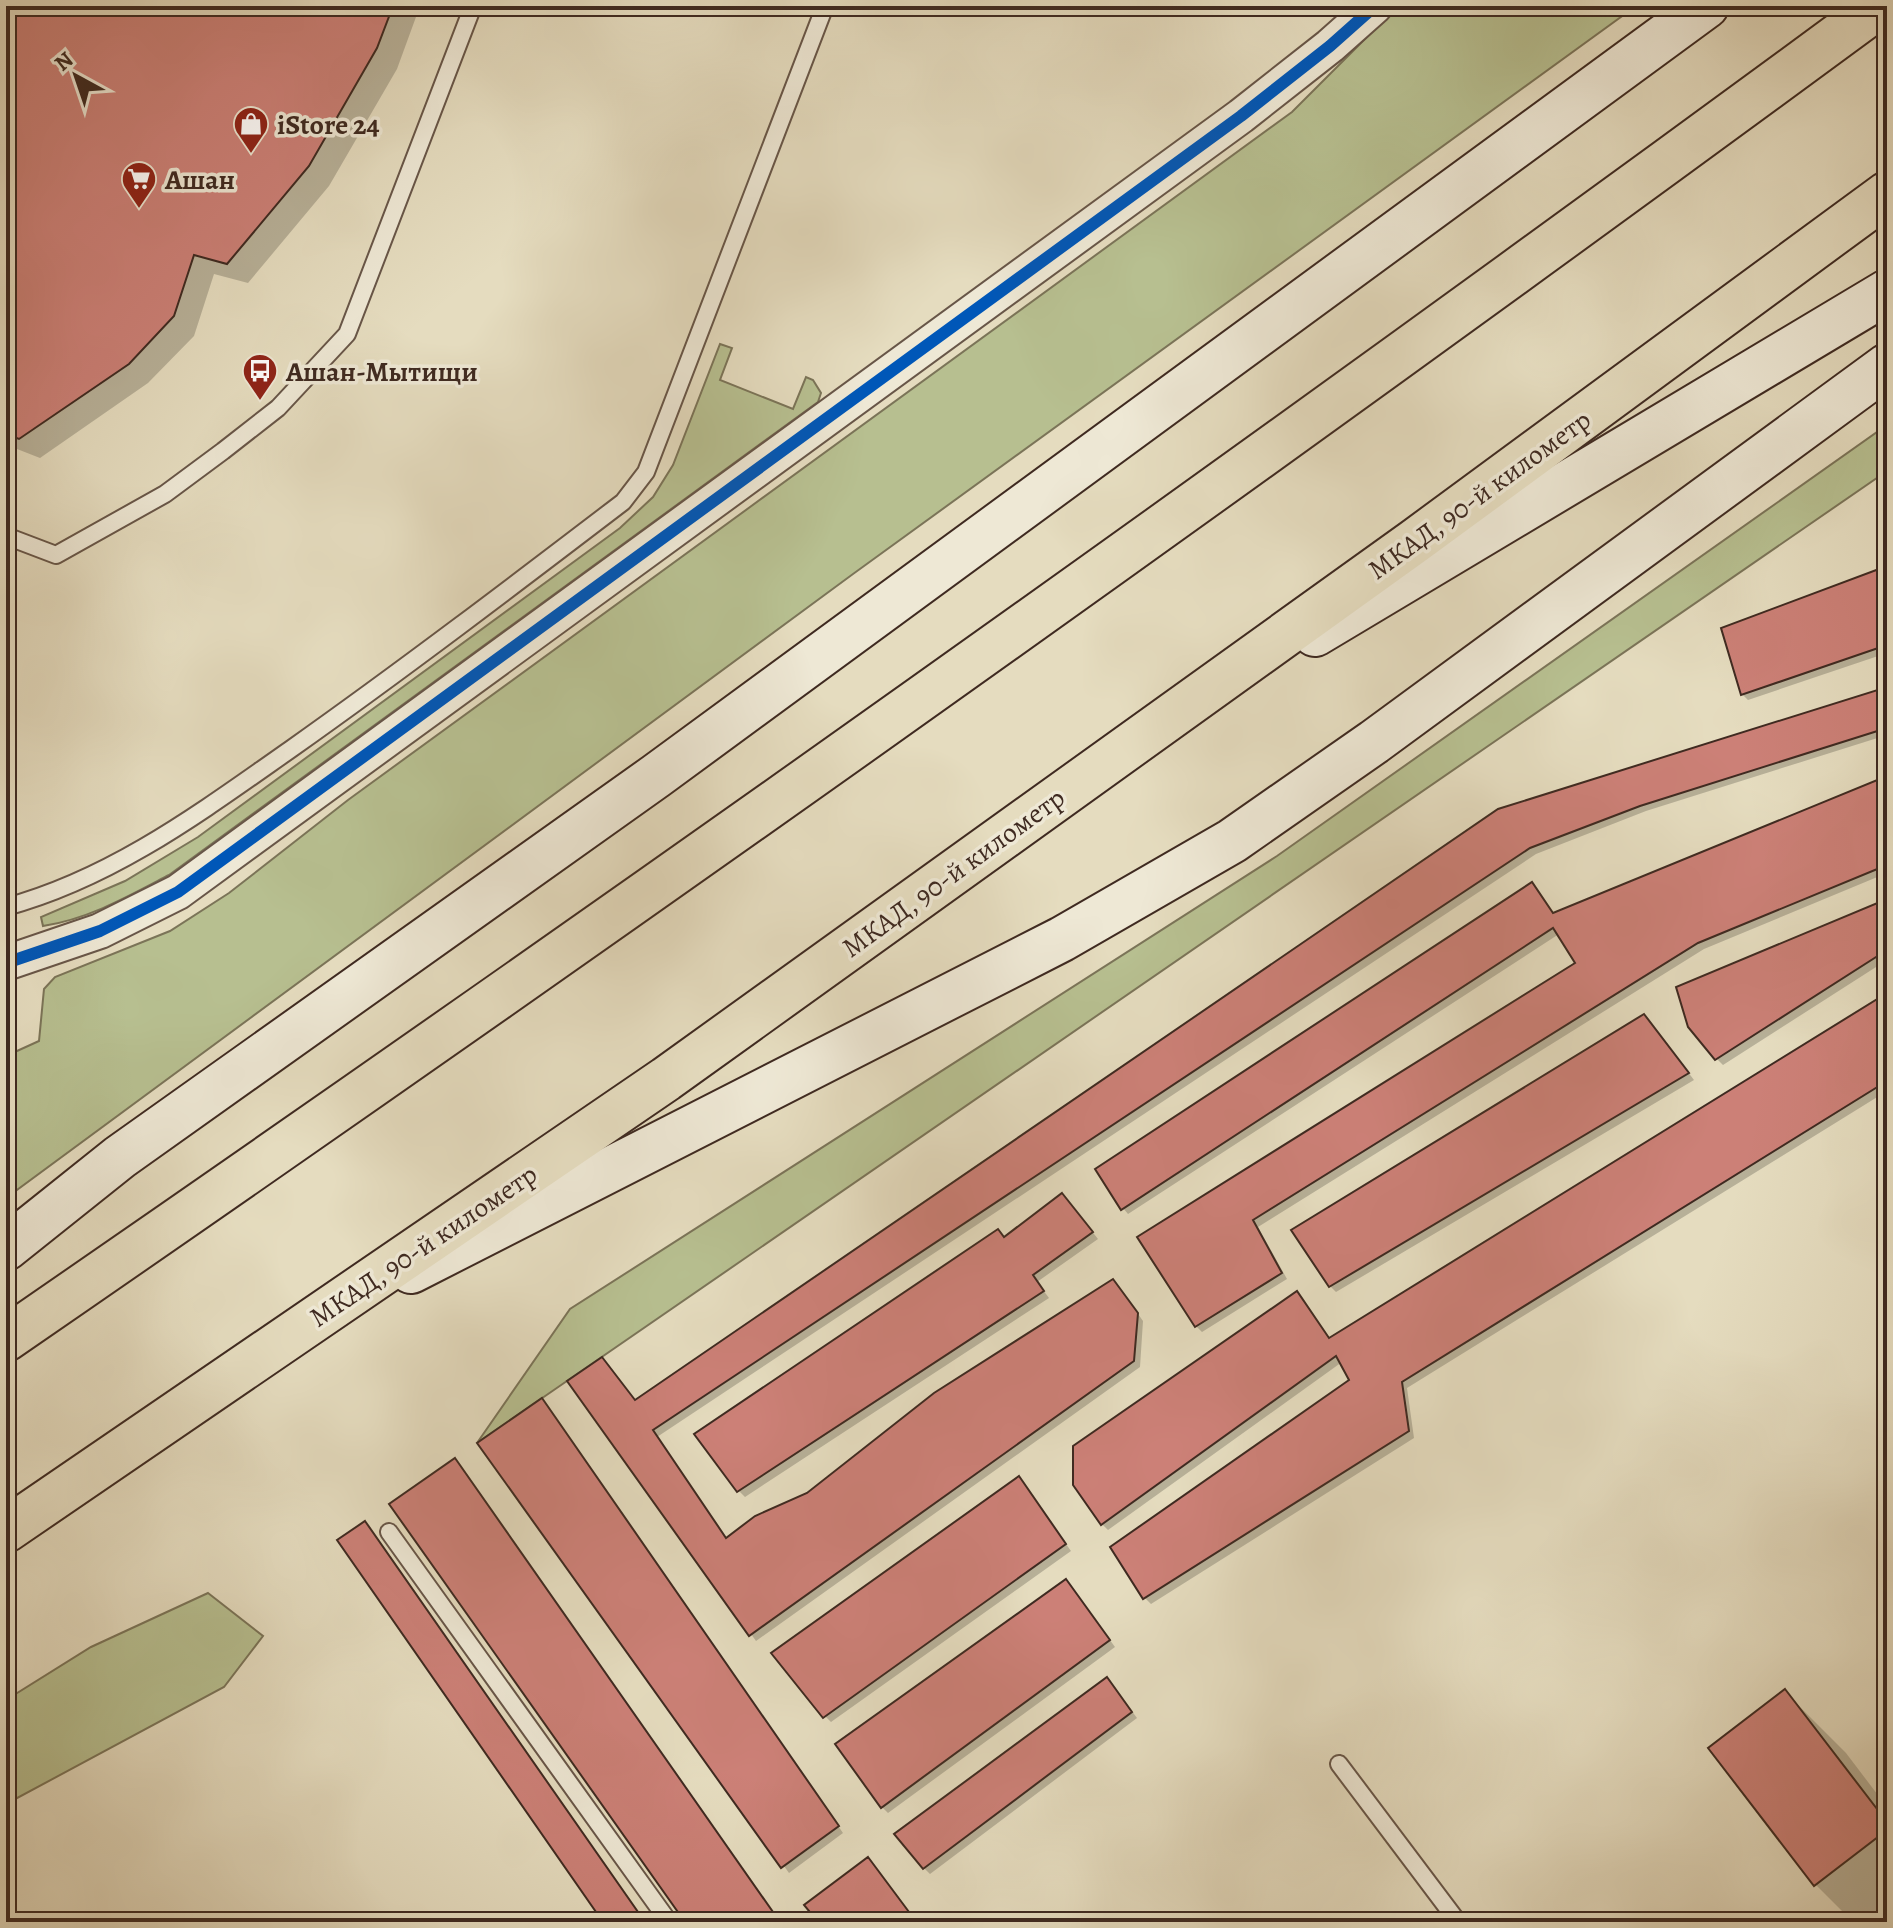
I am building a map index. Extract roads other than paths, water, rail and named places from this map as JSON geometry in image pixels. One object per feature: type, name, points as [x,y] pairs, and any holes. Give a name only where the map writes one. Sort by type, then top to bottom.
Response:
[{"type":"highway","points":[[6,1339],[414,1058],[1429,337],[1879,6]]},
{"type":"highway","name":"МКАД, 90-й километр","points":[[6,1530],[666,1079],[1138,740],[1887,194]]},
{"type":"main road","points":[[17,1235],[120,1157],[656,776],[1706,6]]},
{"type":"main road","points":[[1138,740],[1887,292]]},
{"type":"main road","points":[[309,1322],[1062,939],[1232,841],[1374,742],[1887,366]]},
{"type":"street","points":[[6,963],[100,931],[178,892],[1241,116],[1375,6]]},
{"type":"lane","points":[[6,536],[56,555],[143,507],[278,408],[347,334],[473,6]]},
{"type":"lane","points":[[6,907],[54,894],[166,837],[366,696],[623,502],[646,472],[825,6]]},
{"type":"lane","points":[[389,1532],[669,1922]]},
{"type":"lane","points":[[1339,1764],[1458,1922]]},
{"type":"place","name":"iStore 24","points":[[251,155]]},
{"type":"place","name":"Ашан","points":[[139,210]]},
{"type":"place","name":"Ашан-Мытищи","points":[[260,402]]}]
